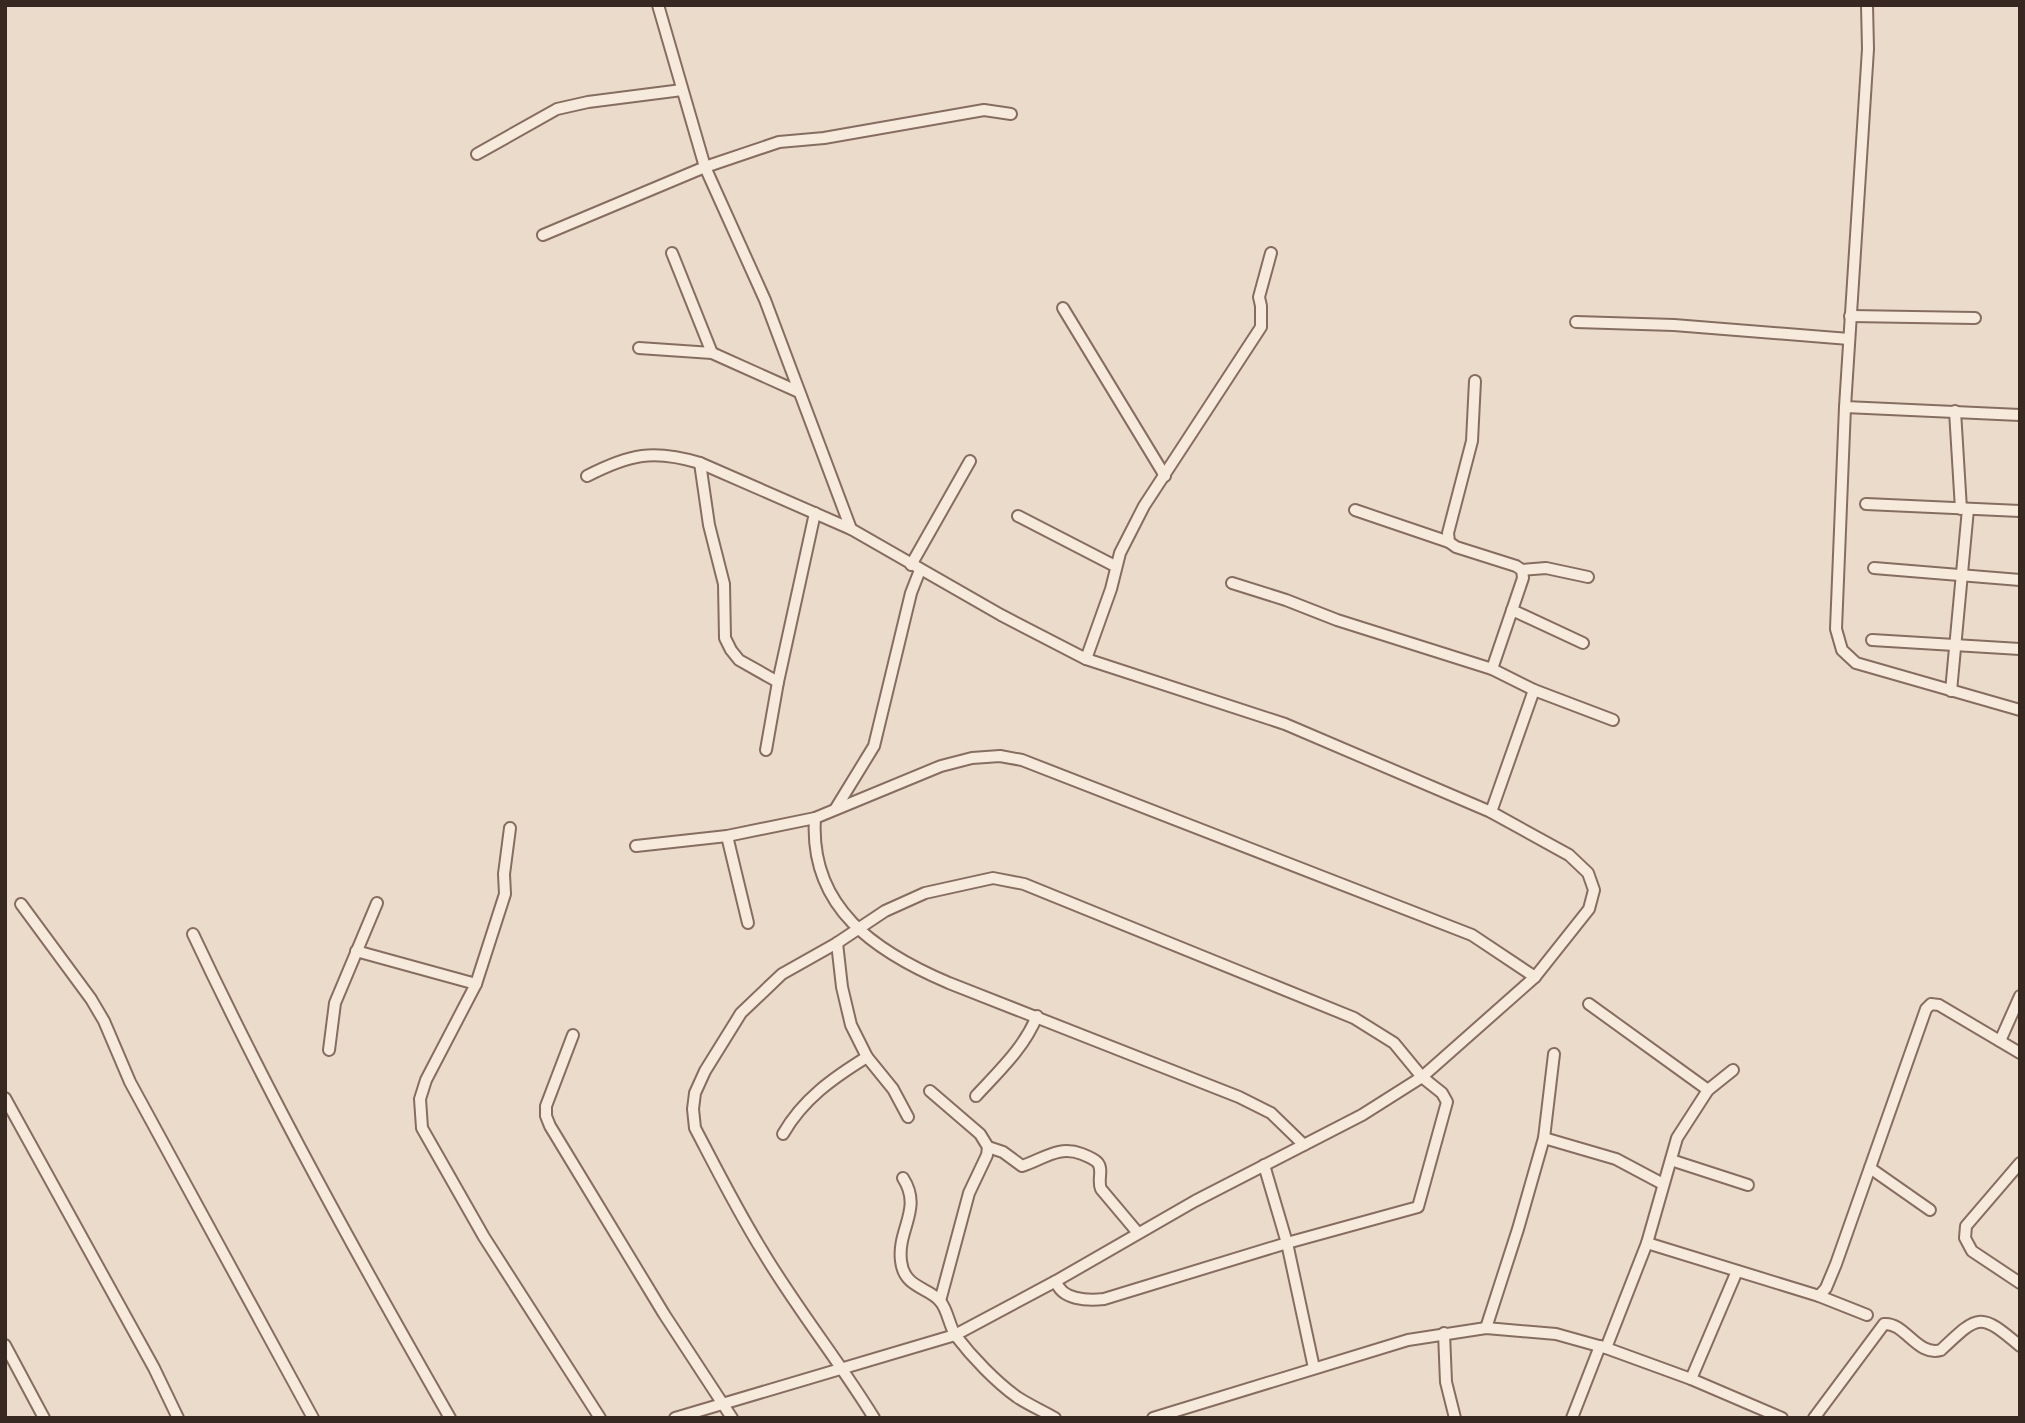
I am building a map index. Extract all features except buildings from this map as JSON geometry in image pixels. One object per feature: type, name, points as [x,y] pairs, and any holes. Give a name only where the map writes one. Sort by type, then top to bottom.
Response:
[{"type":"street","points":[[658,5],[705,167],[765,300],[851,529]]},
{"type":"street","points":[[1867,5],[1868,49],[1850,316],[1836,629],[1842,650],[1856,663],[2020,710]]},
{"type":"street","points":[[477,154],[557,109],[588,102],[682,90]]},
{"type":"street","points":[[542,235],[705,167],[779,142],[824,138],[984,110],[1011,114]]},
{"type":"street","points":[[672,253],[712,353]]},
{"type":"street","points":[[1086,659],[1111,589],[1115,566],[1144,506],[1261,327],[1259,298],[1271,253]]},
{"type":"street","points":[[1063,308],[1165,476]]},
{"type":"street","points":[[1850,316],[1975,318]]},
{"type":"street","points":[[1576,322],[1674,325],[1849,339]]},
{"type":"street","points":[[639,348],[712,353],[799,392]]},
{"type":"street","points":[[1449,542],[1448,533],[1472,441],[1475,381]]},
{"type":"street","points":[[1845,407],[2020,415]]},
{"type":"street","points":[[1951,691],[1963,576],[1965,509],[1955,411]]},
{"type":"street","points":[[587,476],[616,461],[643,454],[682,458],[700,463],[851,529],[1001,615],[1086,659],[1286,724],[1491,811],[1569,855],[1588,873],[1594,890],[1589,909],[1535,977],[1422,1077],[1362,1115],[1138,1233],[955,1335],[675,1418]]},
{"type":"street","points":[[836,808],[874,746],[915,567],[970,461]]},
{"type":"street","points":[[700,463],[709,525],[724,584],[725,638],[730,650],[739,660],[778,681]]},
{"type":"street","points":[[1866,504],[2020,511]]},
{"type":"street","points":[[1355,510],[1522,570],[1546,568],[1588,576]]},
{"type":"street","points":[[766,750],[778,681],[815,513]]},
{"type":"street","points":[[1018,516],[1115,566]]},
{"type":"street","points":[[1874,568],[2020,580]]},
{"type":"street","points":[[1492,669],[1523,578],[1522,570]]},
{"type":"street","points":[[1232,583],[1337,620],[1492,669],[1534,690],[1614,720]]},
{"type":"street","points":[[1512,610],[1583,643]]},
{"type":"street","points":[[1872,640],[2020,649]]},
{"type":"street","points":[[1491,811],[1534,690]]},
{"type":"street","points":[[636,846],[727,836],[815,818],[941,766],[972,758],[1000,756],[1022,760],[1472,935],[1535,977]]},
{"type":"street","points":[[815,818],[816,856],[825,881],[843,913],[857,929],[883,950],[918,969],[1239,1097],[1271,1113],[1304,1146]]},
{"type":"street","points":[[510,828],[504,873],[505,894],[476,984],[426,1080],[420,1099],[422,1128],[484,1237],[600,1418]]},
{"type":"street","points":[[727,836],[748,923]]},
{"type":"street","points":[[874,1418],[844,1369],[763,1252],[695,1129],[693,1109],[695,1093],[705,1071],[741,1013],[782,974],[837,943],[885,911],[925,893],[993,878],[1024,884],[1354,1017],[1394,1043],[1422,1077],[1442,1093],[1447,1102],[1418,1207],[1287,1243],[1104,1299],[1075,1297],[1062,1292],[1056,1281]]},
{"type":"street","points":[[329,1050],[335,1003],[377,903]]},
{"type":"street","points":[[21,904],[92,999],[130,1082],[313,1418]]},
{"type":"street","points":[[193,934],[262,1078],[362,1265],[450,1418]]},
{"type":"street","points":[[837,943],[842,987],[851,1025],[867,1058],[893,1089],[908,1117]]},
{"type":"street","points":[[356,951],[476,984]]},
{"type":"street","points":[[2000,1041],[2020,996]]},
{"type":"street","points":[[1589,1004],[1708,1090]]},
{"type":"street","points":[[1819,1296],[1826,1288],[1836,1265],[1926,1009],[1931,1004],[1939,1006],[2020,1053]]},
{"type":"street","points":[[976,1096],[1027,1038],[1037,1016]]},
{"type":"street","points":[[573,1035],[546,1106],[546,1116],[664,1314],[733,1418]]},
{"type":"street","points":[[1486,1328],[1511,1255],[1544,1138],[1554,1055]]},
{"type":"street","points":[[783,1134],[793,1116],[808,1099],[867,1058]]},
{"type":"street","points":[[1572,1418],[1647,1243],[1677,1138],[1708,1090],[1733,1070]]},
{"type":"street","points":[[930,1091],[980,1134],[988,1147],[988,1155],[969,1193],[940,1301]]},
{"type":"street","points":[[5,1098],[154,1368],[178,1418]]},
{"type":"street","points":[[1544,1138],[1616,1159],[1663,1184]]},
{"type":"street","points":[[988,1147],[1003,1152],[1022,1166],[1055,1152],[1072,1151],[1087,1156],[1098,1163],[1101,1170],[1098,1181],[1101,1189],[1138,1233]]},
{"type":"street","points":[[1671,1160],[1748,1185]]},
{"type":"street","points":[[2020,1163],[1966,1226],[1965,1238],[1972,1251],[2020,1283]]},
{"type":"street","points":[[1264,1165],[1287,1243],[1314,1368]]},
{"type":"street","points":[[1870,1168],[1930,1210]]},
{"type":"street","points":[[903,1178],[911,1190],[912,1200],[900,1260],[904,1272],[916,1287],[940,1301],[955,1335],[987,1370],[1017,1397],[1055,1418]]},
{"type":"street","points":[[1647,1243],[1819,1296],[1867,1315]]},
{"type":"street","points":[[1691,1379],[1737,1271]]},
{"type":"street","points":[[1814,1418],[1884,1324],[1891,1324],[1922,1347],[1936,1352],[1980,1320],[2002,1331],[2020,1346]]},
{"type":"street","points":[[1153,1418],[1408,1340],[1486,1328],[1556,1334],[1603,1347],[1691,1379],[1782,1418]]},
{"type":"street","points":[[1444,1333],[1446,1382],[1455,1418]]},
{"type":"street","points":[[5,1345],[44,1418]]}]
